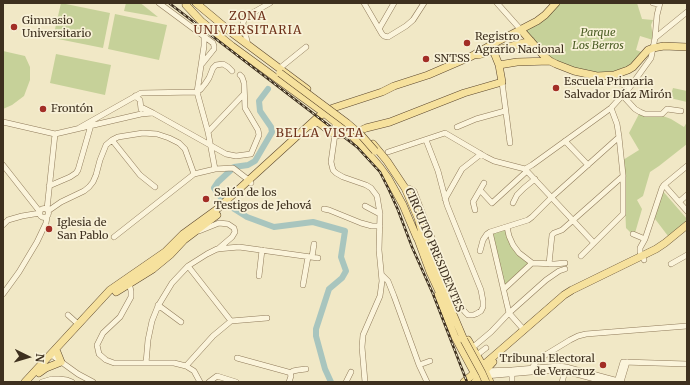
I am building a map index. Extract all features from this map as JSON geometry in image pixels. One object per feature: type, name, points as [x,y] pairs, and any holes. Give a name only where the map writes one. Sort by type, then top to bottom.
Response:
[{"type":"main road","points":[[493,48],[538,21],[556,3]]},
{"type":"main road","points":[[184,4],[201,21],[232,46],[351,134],[388,178],[420,237]]},
{"type":"main road","name":"CIRCUITO PRESIDENTES","points":[[184,4],[196,7],[220,28],[347,123],[360,135],[393,175],[401,188],[442,298],[476,369],[478,380]]},
{"type":"main road","points":[[196,7],[333,108],[368,138],[387,161],[405,188],[418,218],[420,237]]},
{"type":"main road","points":[[521,30],[550,61],[574,71],[592,75],[614,75],[628,70],[633,67],[648,50],[653,48],[664,46],[687,48]]},
{"type":"main road","points":[[25,382],[114,293],[153,268],[175,250],[184,240],[216,215],[316,118],[333,108],[428,75],[493,48],[531,41]]},
{"type":"main road","points":[[31,382],[78,324],[110,290],[165,252],[183,234],[216,210],[250,182],[315,123],[318,122],[335,134],[351,134],[366,128],[390,122],[464,93],[502,82],[499,65],[493,48]]},
{"type":"main road","points":[[499,65],[517,62],[550,61]]},
{"type":"main road","points":[[287,86],[292,84],[294,81],[293,78]]},
{"type":"main road","points":[[298,94],[298,88],[303,86]]},
{"type":"main road","points":[[333,108],[330,114],[333,120]]},
{"type":"main road","points":[[361,145],[361,138],[368,138]]},
{"type":"main road","points":[[464,382],[478,380],[487,375],[502,352],[524,330],[564,295],[643,258],[665,243],[687,225]]},
{"type":"main road","points":[[502,352],[574,293],[667,246],[687,230]]},
{"type":"main road","points":[[433,271],[448,293],[466,337],[478,356],[487,375]]},
{"type":"main road","points":[[433,271],[456,337],[478,380]]},
{"type":"main road","name":"CIRCUITO PRESIDENTES","points":[[462,341],[482,373],[487,375]]},
{"type":"main road","points":[[39,373],[46,368],[61,362],[53,355]]},
{"type":"main road","points":[[469,362],[473,362],[478,356]]},
{"type":"street","points":[[158,3],[213,43],[214,49],[202,64]]},
{"type":"street","points":[[260,9],[261,3]]},
{"type":"street","points":[[248,46],[243,23],[244,17],[270,3]]},
{"type":"street","points":[[364,3],[378,29],[384,36],[388,36],[406,26],[413,20],[424,3]]},
{"type":"street","points":[[378,29],[394,3]]},
{"type":"street","points":[[497,3],[521,30]]},
{"type":"street","points":[[480,190],[492,203],[532,165],[611,108],[623,96],[651,58],[660,4],[653,3]]},
{"type":"street","points":[[655,38],[687,12]]},
{"type":"street","points":[[204,36],[202,64],[196,92],[208,132],[214,169]]},
{"type":"street","points":[[280,68],[306,47]]},
{"type":"street","points":[[3,122],[54,134],[79,128],[91,123],[141,93],[196,92],[205,84],[209,78],[212,68],[216,65],[223,64],[228,66],[232,71]]},
{"type":"street","points":[[141,107],[226,154],[236,156],[251,154],[259,135],[258,130],[245,108],[244,83],[242,77],[240,76]]},
{"type":"street","points":[[606,76],[630,87]]},
{"type":"street","points":[[502,82],[510,143]]},
{"type":"street","points":[[140,100],[148,92]]},
{"type":"street","points":[[208,132],[244,94]]},
{"type":"street","points":[[135,96],[140,100],[141,114]]},
{"type":"street","points":[[623,96],[635,109],[644,114],[662,114],[667,109],[681,111]]},
{"type":"street","points":[[581,256],[623,214],[623,176],[619,137],[617,124],[611,108]]},
{"type":"street","points":[[457,127],[476,119],[506,111]]},
{"type":"street","points":[[91,123],[153,113]]},
{"type":"street","points":[[333,120],[335,134],[331,162],[333,170],[343,177],[371,188],[377,196],[380,214],[379,250],[382,281],[380,296],[363,335],[362,347],[365,382]]},
{"type":"street","points":[[49,186],[76,173],[91,123]]},
{"type":"street","points":[[3,225],[8,220],[40,212],[42,209],[48,210],[84,191],[89,187],[96,175],[106,145],[118,137],[143,133],[163,135],[176,141],[185,149],[194,174]]},
{"type":"street","points":[[388,152],[445,133],[494,161],[526,170],[594,243]]},
{"type":"street","points":[[3,294],[19,272],[46,224],[46,217],[48,216],[54,134]]},
{"type":"street","points":[[480,251],[484,237],[490,232],[528,220],[619,137]]},
{"type":"street","points":[[112,140],[140,175],[155,187]]},
{"type":"street","points":[[405,188],[409,188],[414,191],[446,274],[461,308],[468,315],[473,315],[481,311],[483,302],[481,290],[447,205],[438,171],[426,140]]},
{"type":"street","points":[[565,141],[588,165]]},
{"type":"street","points":[[445,199],[462,169],[481,154]]},
{"type":"street","points":[[3,165],[5,173],[40,212],[42,217],[46,217]]},
{"type":"street","points":[[643,258],[640,248],[646,239],[662,188],[687,166]]},
{"type":"street","points":[[114,237],[194,174],[214,169],[232,168],[250,182]]},
{"type":"street","points":[[549,264],[552,236],[554,233],[562,230],[623,176]]},
{"type":"street","points":[[512,203],[524,188],[535,179]]},
{"type":"street","points":[[475,210],[473,202],[484,183]]},
{"type":"street","points":[[664,185],[687,211]]},
{"type":"street","points":[[679,202],[687,195]]},
{"type":"street","points":[[365,206],[380,214]]},
{"type":"street","points":[[324,209],[361,224],[380,226]]},
{"type":"street","points":[[146,363],[148,340],[152,321],[158,305],[172,283],[188,266],[217,249],[232,237],[235,232],[234,228],[228,224],[220,224],[197,231]]},
{"type":"street","points":[[507,227],[513,245],[519,253],[532,263],[565,263]]},
{"type":"street","points":[[490,232],[509,312],[524,330]]},
{"type":"street","points":[[632,234],[646,239]]},
{"type":"street","points":[[303,285],[313,257],[314,244]]},
{"type":"street","points":[[217,249],[239,247],[313,257]]},
{"type":"street","points":[[259,276],[262,250]]},
{"type":"street","points":[[671,264],[687,255]]},
{"type":"street","points":[[504,289],[532,263]]},
{"type":"street","points":[[188,266],[231,321]]},
{"type":"street","points":[[472,348],[491,332],[509,312],[546,280],[559,271],[565,269]]},
{"type":"street","points":[[381,274],[388,282],[394,296],[419,365],[427,382]]},
{"type":"street","points":[[127,284],[130,287],[131,297],[120,317],[104,333],[97,345],[99,354],[106,360],[114,363],[174,363],[186,366],[194,370],[200,382]]},
{"type":"street","points":[[158,305],[181,322]]},
{"type":"street","points":[[68,315],[78,324]]},
{"type":"street","points":[[186,366],[213,336],[231,321],[267,318]]},
{"type":"street","points":[[487,375],[512,374],[531,370],[537,361],[547,354],[570,340],[586,334],[687,326]]},
{"type":"street","points":[[478,356],[486,348]]},
{"type":"street","points":[[237,358],[288,372],[290,374]]},
{"type":"street","points":[[419,365],[430,361]]},
{"type":"street","points":[[61,362],[93,382]]},
{"type":"street","points":[[478,380],[487,375],[512,370],[565,369],[620,382],[625,362],[687,364]]},
{"type":"street","points":[[289,382],[290,374],[293,371],[306,369]]},
{"type":"street","points":[[565,369],[589,380],[606,382]]},
{"type":"street","points":[[562,382],[565,369]]},
{"type":"street","points":[[346,382],[350,372]]},
{"type":"street","points":[[512,374],[512,382]]},
{"type":"street","points":[[210,382],[217,376],[236,382]]},
{"type":"street","points":[[42,382],[52,379],[67,380],[72,382]]},
{"type":"green space","points":[[61,3],[110,13],[103,48],[53,38]]},
{"type":"green space","points":[[126,3],[140,3],[158,17],[124,11]]},
{"type":"green space","name":"Parque Los Berros","points":[[558,3],[637,3],[642,19],[653,20],[651,25],[653,40],[640,36],[636,50],[644,53],[625,72],[590,75],[553,59],[532,40],[525,31]]},
{"type":"green space","points":[[115,14],[167,25],[159,60],[108,49]]},
{"type":"green space","points":[[3,51],[25,56],[30,67],[30,80],[24,96],[12,105],[3,109]]},
{"type":"green space","points":[[56,54],[111,65],[105,95],[50,83]]},
{"type":"green space","points":[[673,88],[687,91],[687,102],[670,98]]},
{"type":"green space","points":[[639,114],[648,116],[663,116],[684,127],[687,122],[687,144],[650,172],[643,196],[637,200],[642,209],[635,233],[630,232],[626,228],[623,160],[639,150],[629,133]]},
{"type":"green space","points":[[661,189],[687,219],[687,221],[668,236],[652,215]]},
{"type":"green space","points":[[507,227],[513,245],[532,263],[504,289],[490,232]]},
{"type":"waterway","points":[[234,167],[248,165],[255,161],[272,132],[271,127],[260,111],[259,101],[268,89]]},
{"type":"waterway","points":[[222,199],[214,188],[218,182],[231,170]]},
{"type":"waterway","points":[[228,205],[247,217],[274,227],[313,222],[345,231],[341,257],[346,271],[342,278],[329,289],[316,329],[316,336],[325,369],[331,382]]},
{"type":"railway","points":[[169,3],[357,147],[380,172],[398,210],[412,247],[433,294],[467,382]]},
{"type":"place","name":"Gimnasio Universitario","points":[[14,27]]},
{"type":"place","name":"Registro Agrario Nacional","points":[[467,43]]},
{"type":"place","name":"SNTSS","points":[[426,59]]},
{"type":"place","name":"Escuela Primaria Salvador Díaz Mirón","points":[[556,88]]},
{"type":"place","name":"Frontón","points":[[43,109]]},
{"type":"place","name":"Salón de los Testigos de Jehová","points":[[206,199]]},
{"type":"place","name":"Iglesia de San Pablo","points":[[49,229]]},
{"type":"place","name":"Tribunal Electoral de Veracruz","points":[[603,365]]},
{"type":"district","name":"ZONA UNIVERSITARIA","points":[[248,24]]},
{"type":"district","name":"BELLA VISTA","points":[[320,134]]}]
